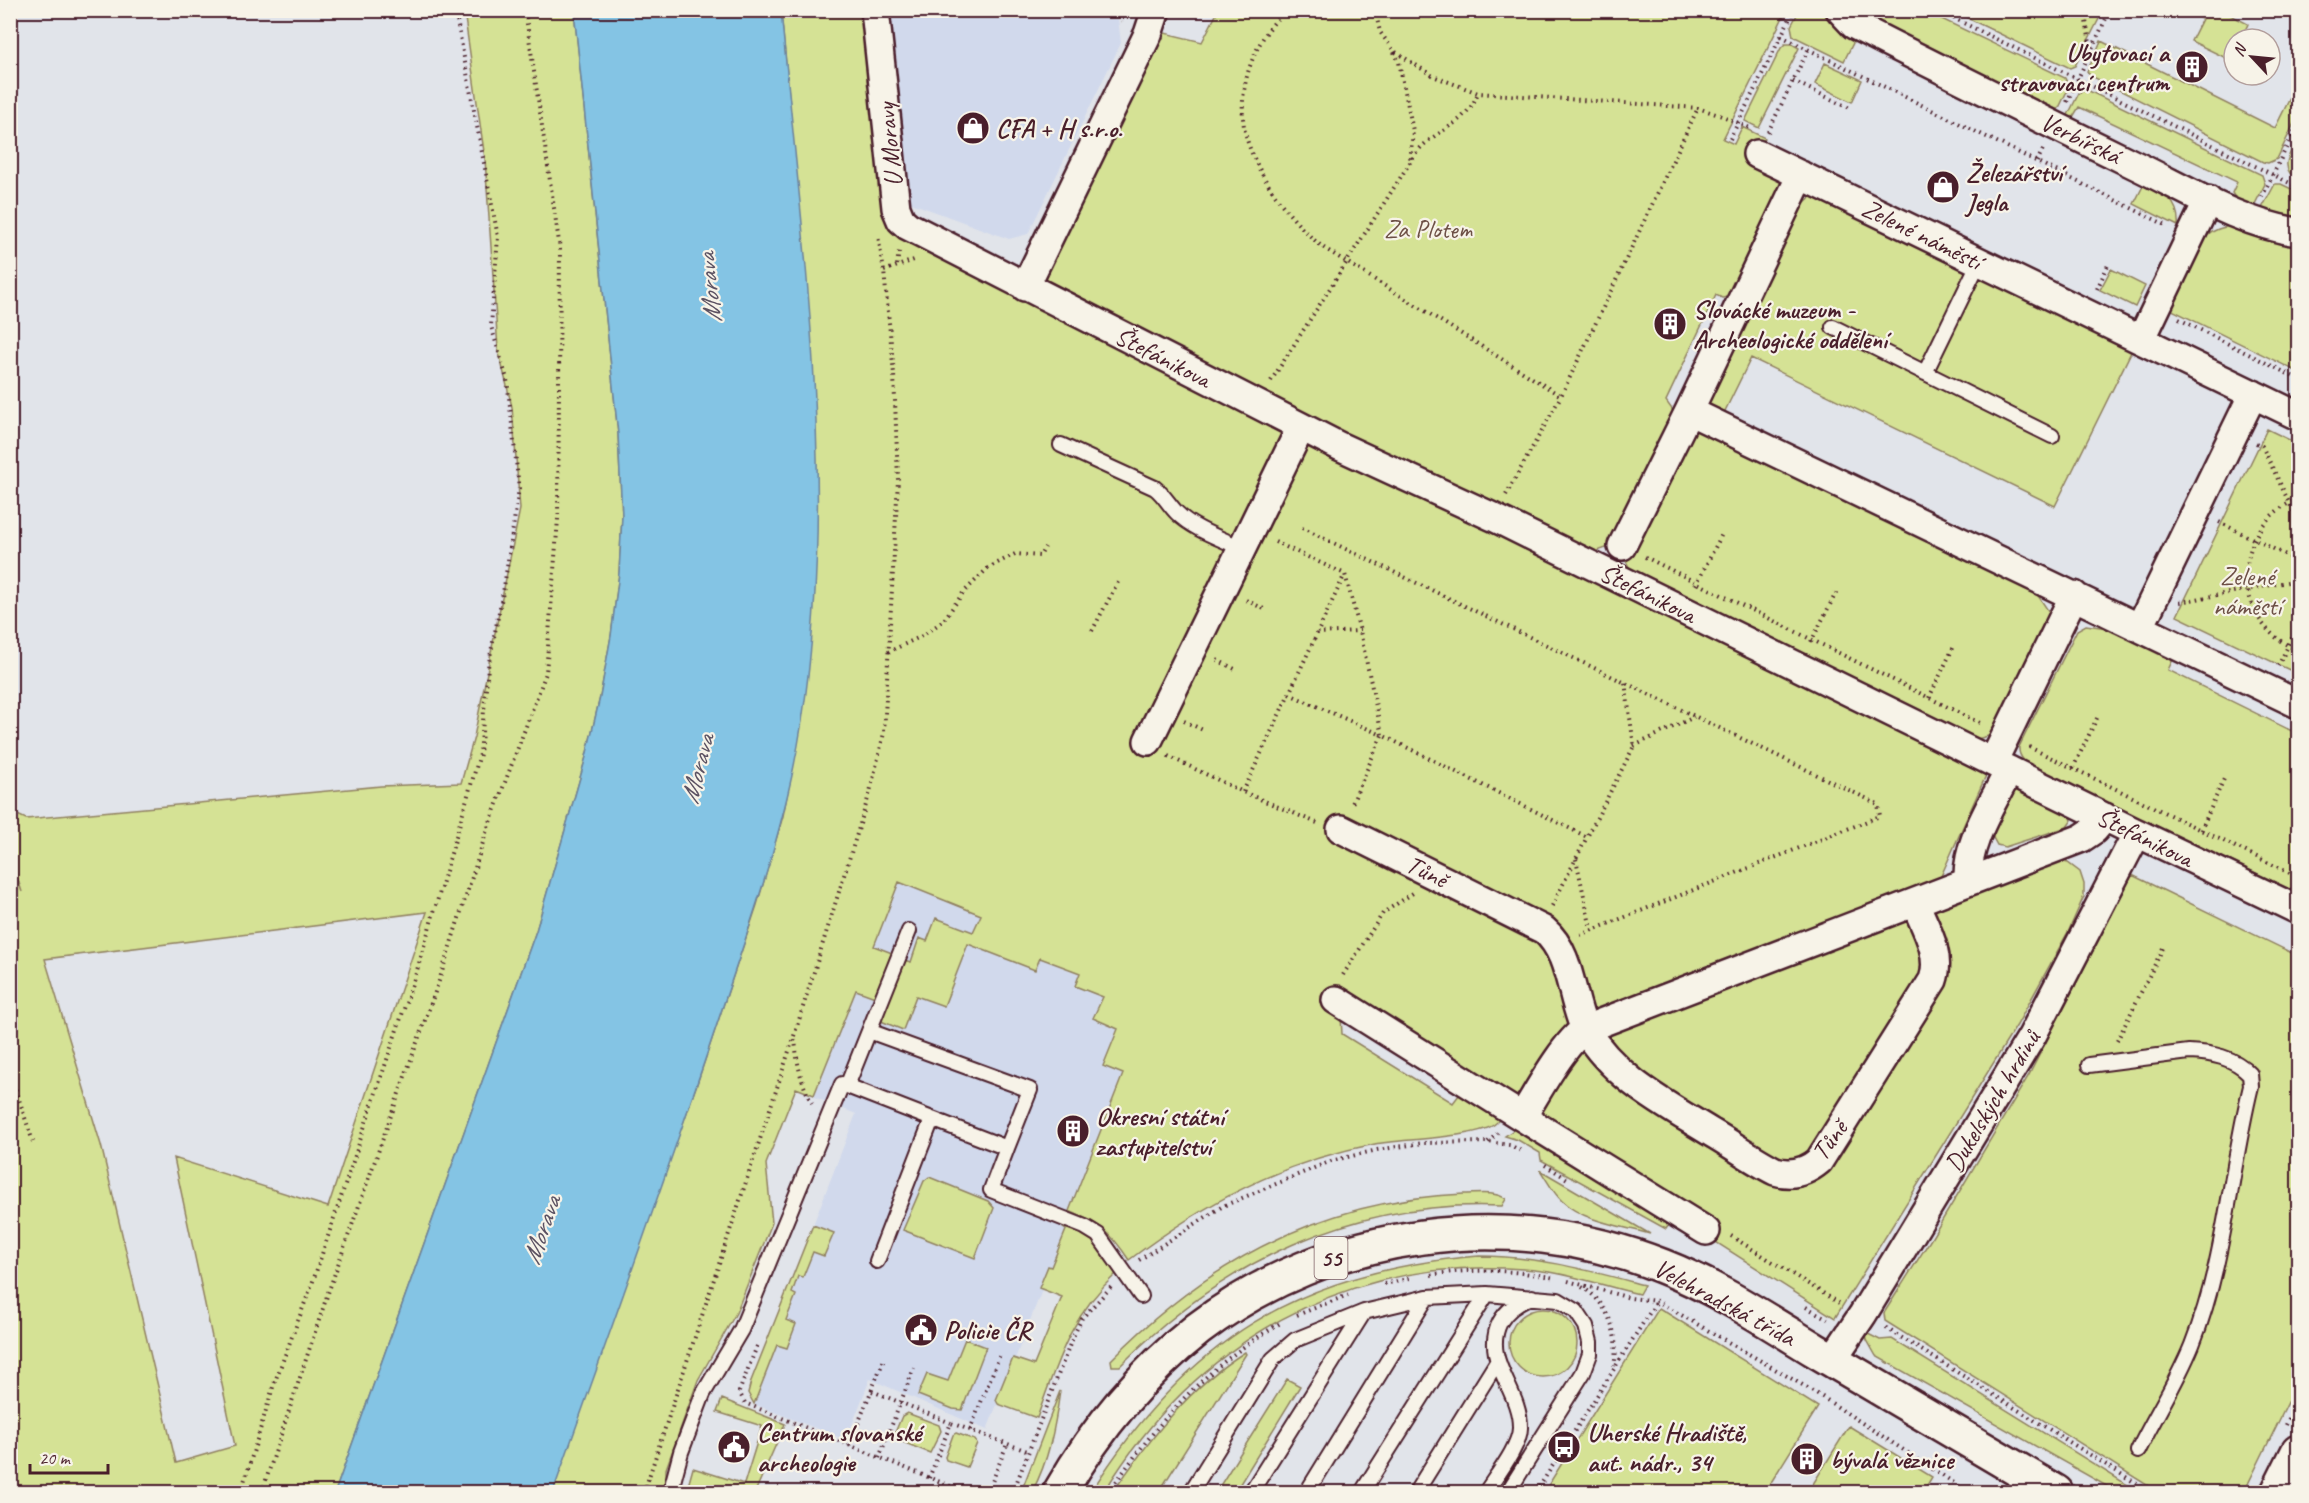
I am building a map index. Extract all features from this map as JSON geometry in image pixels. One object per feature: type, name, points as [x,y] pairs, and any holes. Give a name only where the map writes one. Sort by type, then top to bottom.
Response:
[{"type":"main road","name":"Velehradská třída","points":[[1060,1492],[1112,1414],[1158,1365],[1197,1330],[1264,1286],[1355,1250],[1395,1240],[1467,1232],[1498,1232],[1564,1239],[1623,1253],[1664,1266],[1695,1281],[1833,1360],[2056,1492]]},
{"type":"main road","points":[[2278,1492],[2298,1452]]},
{"type":"street","name":"U Moravy","points":[[875,10],[896,208],[901,220],[908,226],[952,249]]},
{"type":"street","points":[[1025,287],[1148,34],[1156,10]]},
{"type":"street","name":"Verbířská","points":[[1840,10],[1854,25],[2055,126],[2250,219],[2276,228],[2298,232]]},
{"type":"street","name":"Zelené náměstí","points":[[1760,140],[1801,175],[2298,416]]},
{"type":"street","name":"Štefánikova","points":[[1616,560],[1801,175]]},
{"type":"street","points":[[2141,340],[2208,200]]},
{"type":"street","name":"Štefánikova","points":[[952,249],[1256,405],[1493,517],[1616,560],[1683,610],[2298,910]]},
{"type":"street","points":[[2140,627],[2253,394]]},
{"type":"street","points":[[1689,411],[2298,704]]},
{"type":"street","points":[[1148,741],[1301,427]]},
{"type":"street","points":[[1968,881],[1967,869],[2001,766],[2006,735],[2074,595]]},
{"type":"street","points":[[1522,1117],[1572,1040],[1585,1029],[2089,835],[2105,817]]},
{"type":"street","name":"Tůně","points":[[1341,829],[1438,876],[1550,938],[1585,1029],[1597,1047],[1620,1072],[1644,1091],[1781,1173],[1802,1171],[1819,1161],[1933,980],[1937,967],[1936,957],[1915,903]]},
{"type":"street","name":"Dukelských hrdinů","points":[[1833,1360],[2037,1040],[2137,833]]},
{"type":"street","points":[[1335,1000],[1706,1232]]},
{"type":"lane","points":[[1925,373],[1979,262]]},
{"type":"lane","points":[[1833,327],[2052,436]]},
{"type":"lane","points":[[1061,445],[1155,488],[1187,521],[1245,539]]},
{"type":"lane","points":[[847,1086],[909,931]]},
{"type":"lane","points":[[869,1031],[1030,1089],[991,1190],[1098,1234],[1141,1296]]},
{"type":"lane","points":[[2089,1065],[2203,1052],[2235,1062],[2250,1074],[2251,1086],[2220,1250],[2207,1297],[2192,1344],[2169,1394],[2138,1451]]},
{"type":"lane","points":[[674,1492],[673,1482],[681,1452],[703,1394],[741,1330],[842,1084],[1007,1148]]},
{"type":"lane","points":[[877,1261],[932,1119]]},
{"type":"lane","points":[[1362,1492],[1487,1294]]},
{"type":"lane","points":[[1191,1492],[1274,1359],[1295,1340],[1364,1312],[1427,1297],[1487,1294],[1558,1300],[1576,1311],[1587,1326],[1590,1354],[1583,1373],[1508,1492]]},
{"type":"lane","points":[[1307,1492],[1427,1297]]},
{"type":"lane","points":[[1485,1492],[1515,1446],[1520,1431],[1516,1408],[1497,1362],[1494,1349],[1495,1336],[1502,1319],[1517,1304],[1534,1297]]},
{"type":"lane","points":[[1251,1492],[1364,1312]]},
{"type":"lane","points":[[1416,1492],[1497,1362]]},
{"type":"path","points":[[241,1492],[274,1384],[312,1284],[418,967],[480,754],[488,667],[504,587],[519,488],[507,379],[491,326],[498,237],[455,10]]},
{"type":"path","points":[[262,1492],[329,1290],[440,978],[486,833],[546,673],[558,519],[560,249],[525,10]]},
{"type":"path","points":[[1121,10],[1123,30]]},
{"type":"path","points":[[1286,10],[1263,36],[1250,68],[1243,97],[1245,131],[1260,170],[1287,210],[1311,238],[1345,262],[1561,396]]},
{"type":"path","points":[[1375,10],[1380,32],[1399,62],[1413,131],[1410,162]]},
{"type":"path","points":[[1730,139],[1794,10]]},
{"type":"path","points":[[1937,10],[2298,187]]},
{"type":"path","points":[[2084,10],[2092,49]]},
{"type":"path","points":[[2037,162],[2110,10]]},
{"type":"path","points":[[1781,36],[2173,229]]},
{"type":"path","points":[[1394,51],[1433,76],[1479,93],[1698,108],[1738,122],[1760,140],[1808,50]]},
{"type":"path","points":[[1793,81],[1852,109]]},
{"type":"path","points":[[1256,405],[1410,162],[1424,144],[1465,115],[1479,93]]},
{"type":"path","points":[[1493,517],[1561,396],[1698,108]]},
{"type":"path","points":[[2250,219],[2298,124]]},
{"type":"path","points":[[644,1492],[794,1036],[870,792],[884,733],[898,480],[894,374],[884,271],[897,265]]},
{"type":"path","points":[[2094,295],[2109,265]]},
{"type":"path","points":[[2177,318],[2298,379]]},
{"type":"path","points":[[2251,439],[2262,446],[2298,520]]},
{"type":"path","points":[[2298,499],[2269,518],[2254,539],[2247,563],[2251,602],[2264,625],[2278,638],[2298,650]]},
{"type":"path","points":[[2196,512],[2298,561]]},
{"type":"path","points":[[1302,528],[1625,682],[1878,804],[1880,816],[1592,929],[1550,938],[1575,858],[1634,746],[1625,682]]},
{"type":"path","points":[[1683,610],[1723,532]]},
{"type":"path","points":[[1245,539],[1345,574]]},
{"type":"path","points":[[888,652],[922,636],[943,621],[963,593],[988,568],[1015,554],[1040,556],[1045,547]]},
{"type":"path","points":[[1616,560],[1697,583],[2298,877]]},
{"type":"path","points":[[1148,741],[1145,746],[1243,792],[1316,822],[1341,829],[1382,735],[1360,631],[1345,574]]},
{"type":"path","points":[[1243,792],[1345,574]]},
{"type":"path","points":[[2155,597],[2171,604],[2298,580]]},
{"type":"path","points":[[1092,631],[1118,582]]},
{"type":"path","points":[[1799,667],[1837,591]]},
{"type":"path","points":[[2268,688],[2298,626]]},
{"type":"path","points":[[1317,633],[1360,631]]},
{"type":"path","points":[[1929,698],[1955,644]]},
{"type":"path","points":[[1289,694],[1382,735],[1587,837]]},
{"type":"path","points":[[2073,768],[2099,714]]},
{"type":"path","points":[[1634,746],[1695,717]]},
{"type":"path","points":[[2188,858],[2224,779]]},
{"type":"path","points":[[1575,858],[1592,929]]},
{"type":"path","points":[[1335,1000],[1334,989],[1383,913],[1438,876]]},
{"type":"path","points":[[2107,1063],[2164,946]]},
{"type":"path","points":[[794,1036],[804,1089],[825,1124]]},
{"type":"path","points":[[10,1072],[33,1142]]},
{"type":"path","points":[[1429,1275],[1518,1272],[1558,1278],[1630,1298],[1657,1301],[1813,1391],[1968,1492]]},
{"type":"path","points":[[1382,1285],[1419,1277]]},
{"type":"path","points":[[1294,1316],[1353,1293]]},
{"type":"path","points":[[1536,1492],[1657,1301]]},
{"type":"path","points":[[1109,1492],[1149,1437],[1178,1403],[1254,1339],[1285,1321]]},
{"type":"path","points":[[761,1336],[739,1392],[745,1403],[965,1492]]},
{"type":"path","points":[[970,1430],[1001,1352]]},
{"type":"path","points":[[849,1446],[885,1357]]},
{"type":"path","points":[[879,1458],[914,1368]]},
{"type":"path","points":[[872,1391],[1028,1451]]},
{"type":"path","points":[[929,1478],[951,1423]]},
{"type":"path","points":[[987,1492],[1008,1444]]},
{"type":"shaded area","points":[[883,11],[1117,11],[1121,43],[1028,234],[1009,239],[906,201]]},
{"type":"shaded area","points":[[899,882],[981,915],[968,944],[1035,970],[1040,958],[1080,974],[1075,986],[1103,997],[1118,1028],[1123,1073],[1066,1229],[987,1430],[870,1379],[846,1440],[754,1404],[748,1393],[856,1114],[814,1097]]},
{"type":"green space","points":[[464,11],[574,11],[618,434],[622,516],[619,573],[600,697],[586,757],[536,931],[335,1492],[11,1492],[10,862],[22,892],[11,858],[11,812],[26,819],[381,786],[461,783],[474,737],[520,509],[512,407],[498,349],[485,159]],"holes":[[[427,912],[328,1207],[174,1158],[235,1446],[176,1463],[101,1145],[45,959]]]},
{"type":"green space","points":[[781,11],[868,11],[893,229],[1987,773],[1933,894],[2054,860],[2068,863],[2080,872],[2084,884],[2084,896],[2069,930],[2017,1025],[1835,1318],[1675,1216],[1666,1229],[1541,1160],[1540,1153],[1518,1140],[1505,1136],[1515,1129],[1525,1128],[1341,1017],[1342,1034],[1453,1103],[1462,1091],[1501,1116],[1499,1120],[1488,1128],[1474,1132],[1375,1144],[1308,1161],[1276,1173],[1215,1203],[1129,1260],[1104,1230],[1069,1211],[1123,1074],[1103,1066],[1118,1029],[1093,1018],[1103,997],[1075,986],[1080,973],[1040,958],[1035,970],[968,944],[944,1006],[916,996],[903,1030],[881,1021],[904,960],[911,962],[919,938],[927,941],[936,918],[973,932],[981,915],[899,882],[874,946],[892,953],[875,997],[856,990],[814,1095],[796,1088],[766,1164],[772,1223],[736,1313],[698,1380],[666,1469],[666,1492],[552,1492],[697,1084],[757,905],[783,816],[802,720],[808,302]]},
{"type":"green space","name":"Za Plotem","points":[[1218,11],[1786,11],[1723,139],[1734,144],[1742,127],[1765,138],[1760,148],[1783,182],[1729,297],[1722,298],[1716,295],[1666,401],[1674,412],[1609,547],[1595,552],[1530,524],[1042,283],[1165,33],[1202,42]]},
{"type":"green space","points":[[1799,11],[1826,11],[1840,26],[1856,37],[1844,61],[1793,36],[1791,26]]},
{"type":"green space","points":[[1857,11],[1925,11],[2065,78],[2069,87],[2058,110],[1867,18]]},
{"type":"green space","points":[[1953,11],[2103,11],[2075,66],[2070,68]]},
{"type":"green space","points":[[2186,11],[2223,11],[2248,24],[2247,27],[2222,27],[2222,56],[2191,41],[2202,19]]},
{"type":"green space","points":[[2101,41],[2275,128],[2298,82],[2298,115],[2277,159],[2268,163],[2263,162],[2091,76],[2087,72]]},
{"type":"green space","points":[[1785,44],[1792,44],[1799,48],[1759,128],[1745,121]]},
{"type":"green space","points":[[1825,63],[1862,80],[1852,102],[1815,84]]},
{"type":"green space","points":[[2083,90],[2262,175],[2265,184],[2253,208],[2236,199],[2232,193],[2237,182],[2079,107],[2073,117],[2067,117],[2079,93]]},
{"type":"green space","points":[[2298,137],[2298,179],[2288,170],[2287,165],[2289,154]]},
{"type":"green space","points":[[2145,182],[2164,194],[2173,204],[2178,226],[2134,204]]},
{"type":"green space","points":[[2275,184],[2281,184],[2298,192],[2298,221],[2261,210]]},
{"type":"green space","points":[[1814,194],[2135,344],[2055,506],[1751,358],[1723,415],[1707,407],[1705,401],[1796,210]]},
{"type":"green space","points":[[2230,226],[2298,243],[2298,372],[2170,309],[2188,265],[2201,243],[2216,230]]},
{"type":"green space","points":[[2111,269],[2145,286],[2135,307],[2100,290]]},
{"type":"green space","points":[[1700,429],[2033,588],[2049,612],[2050,623],[1992,735],[1977,739],[1632,573],[1626,561],[1635,539],[1689,432]]},
{"type":"green space","name":"Zelené náměstí","points":[[2267,429],[2298,444],[2298,674],[2177,616]]},
{"type":"green space","points":[[2110,622],[2175,655],[2168,670],[2298,734],[2298,893],[2026,763],[2019,747],[2077,630],[2086,625],[2107,628]]},
{"type":"green space","points":[[2015,788],[2069,813],[2072,820],[2067,827],[2005,847],[1997,845],[1991,834]]},
{"type":"green space","points":[[2132,875],[2298,956],[2298,1382],[2244,1492],[2236,1492],[2223,1487],[2220,1492],[2158,1492],[1885,1321],[1884,1313],[2029,1075]]},
{"type":"green space","points":[[1540,1170],[1650,1234],[1581,1214],[1562,1201]]},
{"type":"green space","points":[[929,1177],[988,1201],[994,1208],[975,1258],[903,1230],[924,1181]]},
{"type":"green space","points":[[1491,1194],[1506,1199],[1502,1206],[1447,1207],[1394,1213],[1343,1226],[1294,1244],[1247,1267],[1202,1296],[1160,1329],[1120,1366],[1112,1366],[1111,1360],[1187,1293],[1228,1265],[1271,1242],[1316,1223],[1363,1208],[1413,1199]]},
{"type":"green space","points":[[813,1225],[834,1233],[824,1256],[813,1252],[803,1277],[798,1276],[792,1293],[796,1295],[786,1320],[796,1324],[787,1348],[777,1345],[754,1404],[748,1393],[751,1381]]},
{"type":"green space","points":[[1064,1225],[1097,1242],[1117,1273],[1088,1306],[1067,1340],[1037,1418],[998,1404],[996,1400],[1013,1358],[1034,1365],[1062,1297],[1039,1288],[1048,1266],[1051,1267],[1066,1230],[1063,1228]]},
{"type":"green space","points":[[1479,1256],[1542,1261],[1644,1285],[1639,1294],[1567,1275],[1538,1270],[1458,1269],[1395,1277],[1336,1294],[1281,1319],[1230,1352],[1183,1392],[1141,1439],[1104,1492],[1091,1492],[1128,1439],[1167,1393],[1208,1355],[1254,1323],[1303,1297],[1356,1278],[1415,1264]]},
{"type":"green space","points":[[1659,1308],[1818,1407],[1765,1492],[1544,1492]]},
{"type":"green space","points":[[1536,1309],[1550,1309],[1562,1314],[1572,1324],[1577,1343],[1572,1362],[1562,1372],[1550,1377],[1536,1377],[1524,1372],[1514,1362],[1509,1350],[1509,1336],[1514,1324],[1524,1314]]},
{"type":"green space","points":[[1866,1333],[1880,1340],[1892,1339],[2139,1492],[2117,1492],[1876,1356],[1867,1340]]},
{"type":"green space","points":[[965,1339],[986,1347],[962,1410],[953,1409],[918,1395],[927,1374],[948,1381]]},
{"type":"green space","points":[[1245,1352],[1246,1354],[1159,1492],[1113,1492],[1156,1434],[1188,1398],[1206,1381]]},
{"type":"green space","points":[[1287,1379],[1300,1386],[1235,1492],[1216,1492]]},
{"type":"green space","points":[[1060,1391],[1043,1468],[1032,1492],[1021,1492]]},
{"type":"green space","points":[[722,1399],[785,1424],[755,1492],[689,1492],[688,1486],[693,1468],[744,1484],[762,1426],[717,1412]]},
{"type":"green space","points":[[907,1413],[939,1425],[941,1431],[930,1453],[895,1439],[894,1435],[902,1416]]},
{"type":"green space","points":[[1849,1426],[1932,1477],[1923,1492],[1808,1492]]},
{"type":"green space","points":[[956,1433],[975,1440],[977,1443],[967,1467],[946,1460],[945,1457],[953,1435]]},
{"type":"water","name":"Morava","points":[[574,11],[781,11],[807,277],[817,455],[817,544],[812,632],[802,721],[778,833],[756,906],[679,1135],[553,1492],[335,1492],[536,931],[586,757],[611,636],[619,573],[622,516],[618,434]]},
{"type":"place","name":"Ubytovací a stravovací centrum","points":[[2192,67]]},
{"type":"place","name":"CFA + H s.r.o.","points":[[973,128]]},
{"type":"place","name":"Železářství Jegla","points":[[1943,187]]},
{"type":"place","name":"Slovácké muzeum - Archeologické oddělení","points":[[1670,324]]},
{"type":"place","name":"Okresní státní zastupitelství","points":[[1073,1131]]},
{"type":"place","name":"Policie ČR","points":[[921,1330]]},
{"type":"place","name":"Centrum slovanské archeologie","points":[[734,1447]]},
{"type":"place","name":"Uherské Hradiště, aut. nádr., 34","points":[[1564,1447]]},
{"type":"place","name":"bývalá věznice","points":[[1807,1459]]}]
